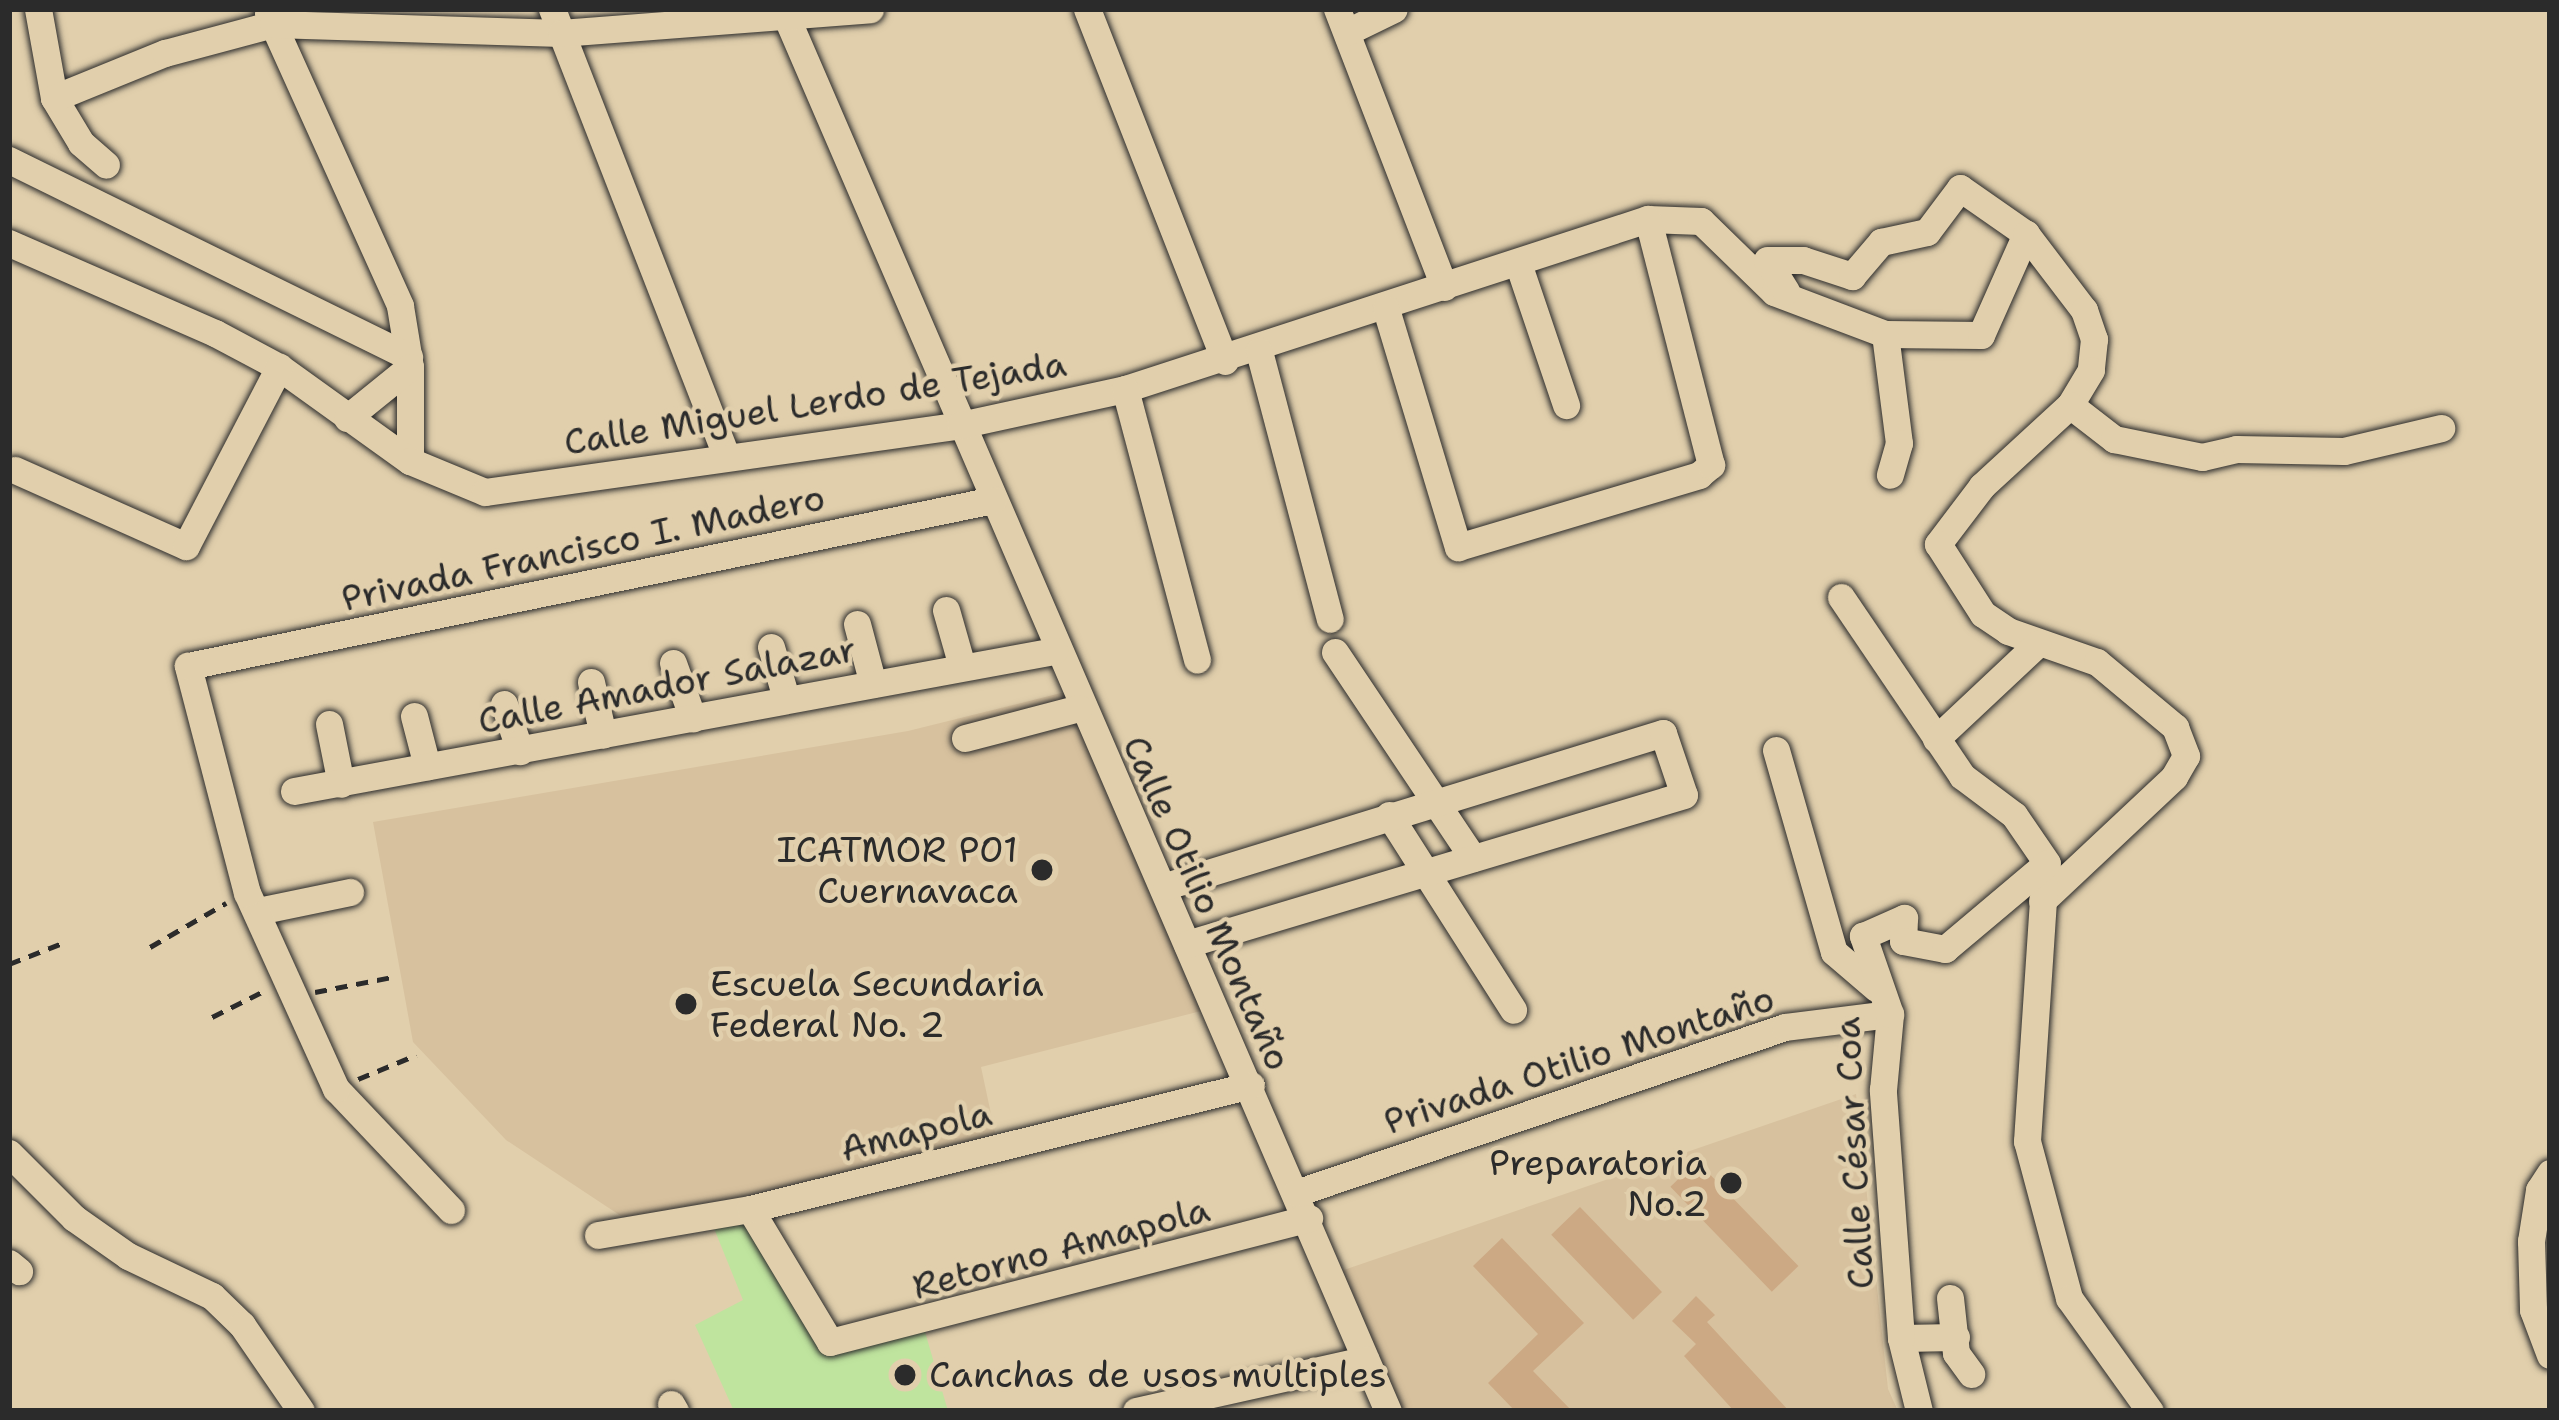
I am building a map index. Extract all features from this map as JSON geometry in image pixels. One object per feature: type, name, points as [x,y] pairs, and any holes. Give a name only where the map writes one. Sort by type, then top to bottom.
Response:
[{"type":"street","points":[[38,9],[54,98],[81,143],[106,165]]},
{"type":"street","points":[[54,98],[270,17],[556,21],[870,9]]},
{"type":"street","points":[[1087,9],[1225,361]]},
{"type":"street","points":[[1394,9],[1342,20],[1444,287]]},
{"type":"street","name":"Calle Otilio Montaño","points":[[785,15],[1079,709],[1166,886],[1388,1411]]},
{"type":"street","points":[[270,17],[400,306],[410,362],[410,461]]},
{"type":"street","points":[[556,21],[725,453]]},
{"type":"street","points":[[9,160],[410,362]]},
{"type":"street","points":[[1791,298],[1767,260],[1803,260],[1852,276],[1881,242],[1928,232],[1960,188],[2026,234],[2084,310],[2094,339],[2091,370],[2070,405],[2017,460],[1982,486],[1938,544],[1983,614],[2037,644],[2097,662],[2174,727],[2186,756],[2174,777],[2042,901]]},
{"type":"street","points":[[1386,309],[1458,547],[1700,475],[1711,465],[1648,219],[1701,220],[1750,271],[1791,298],[1885,334],[1981,335],[2026,234]]},
{"type":"street","name":"Calle Miguel Lerdo de Tejada","points":[[9,243],[279,367],[410,461],[484,492],[725,453],[961,425],[1125,389],[1259,351],[1648,219]]},
{"type":"street","points":[[1519,266],[1566,405]]},
{"type":"street","points":[[1885,334],[1899,443],[1890,475]]},
{"type":"street","points":[[1259,351],[1330,619]]},
{"type":"street","points":[[347,418],[410,362]]},
{"type":"street","points":[[15,470],[186,546],[279,367]]},
{"type":"street","points":[[1125,389],[1197,660]]},
{"type":"street","points":[[2070,405],[2114,439],[2202,457],[2236,449],[2344,451],[2441,428]]},
{"type":"street","name":"Privada Francisco I. Madero","points":[[253,902],[188,666],[993,500]]},
{"type":"street","points":[[1841,597],[1961,776],[2014,815],[2047,863],[2027,1141],[2069,1298],[2150,1411]]},
{"type":"street","points":[[946,610],[962,666]]},
{"type":"street","points":[[857,624],[873,684]]},
{"type":"street","points":[[1936,740],[2037,644]]},
{"type":"street","points":[[771,647],[786,698]]},
{"type":"street","name":"Calle Amador Salazar","points":[[294,791],[1054,651]]},
{"type":"street","points":[[1335,652],[1473,858]]},
{"type":"street","points":[[673,663],[693,719]]},
{"type":"street","points":[[591,682],[603,735]]},
{"type":"street","points":[[504,704],[520,751]]},
{"type":"street","points":[[965,738],[1079,709]]},
{"type":"street","points":[[414,716],[427,766]]},
{"type":"street","points":[[329,724],[341,784]]},
{"type":"street","points":[[1166,886],[1663,734],[1684,795],[1187,944]]},
{"type":"street","points":[[1776,750],[1834,952],[1883,1001]]},
{"type":"street","points":[[1389,815],[1514,1010]]},
{"type":"street","name":"Calle César Coa","points":[[1919,1411],[1901,1338],[1883,1090],[1883,1001],[1863,937],[1904,918],[1903,941],[1945,950],[2047,863]]},
{"type":"street","points":[[350,892],[253,902],[336,1089],[452,1210]]},
{"type":"street","name":"Privada Otilio Montaño","points":[[1302,1205],[1785,1027],[1883,1001]]},
{"type":"street","name":"Amapola","points":[[598,1235],[750,1208],[1251,1085]]},
{"type":"street","points":[[9,1153],[74,1218],[128,1256],[212,1296],[301,1411]]},
{"type":"street","points":[[2550,1174],[2539,1190],[2530,1241],[2533,1310],[2550,1355]]},
{"type":"street","name":"Retorno Amapola","points":[[750,1208],[830,1342],[1302,1205]]},
{"type":"street","points":[[1950,1298],[1956,1336],[1971,1375]]},
{"type":"street","points":[[1901,1338],[1956,1336]]},
{"type":"street","points":[[1136,1411],[1365,1360]]},
{"type":"path","points":[[150,946],[253,902]]},
{"type":"path","points":[[9,964],[59,944]]},
{"type":"path","points":[[212,1017],[290,988],[392,977]]},
{"type":"path","points":[[336,1089],[416,1055]]},
{"type":"shaded area","name":"Escuela Secundaria Federal No. 2","points":[[1065,692],[1209,1009],[981,1067],[997,1142],[630,1222],[506,1140],[413,1042],[373,822],[908,731]]},
{"type":"shaded area","name":"Preparatoria No.2","points":[[1856,1094],[1888,1389],[1898,1411],[1399,1411],[1338,1272]]},
{"type":"green space","points":[[750,1209],[830,1342],[923,1325],[948,1411],[734,1411],[695,1325],[743,1300],[709,1216]]},
{"type":"building","points":[[1697,1161],[1798,1266],[1772,1292],[1670,1187]]},
{"type":"building","points":[[1580,1207],[1662,1292],[1633,1320],[1551,1235]]},
{"type":"building","points":[[1502,1238],[1584,1323],[1533,1371],[1572,1411],[1515,1411],[1488,1383],[1538,1334],[1473,1266]]},
{"type":"building","points":[[1696,1296],[1715,1315],[1707,1322],[1789,1411],[1734,1411],[1684,1356],[1696,1344],[1672,1321]]},
{"type":"place","name":"ICATMOR P01 Cuernavaca","points":[[1042,870]]},
{"type":"place","name":"Escuela Secundaria Federal No. 2","points":[[686,1004]]},
{"type":"place","name":"Preparatoria No.2","points":[[1731,1183]]},
{"type":"place","name":"Canchas de usos multiples","points":[[905,1375]]}]
